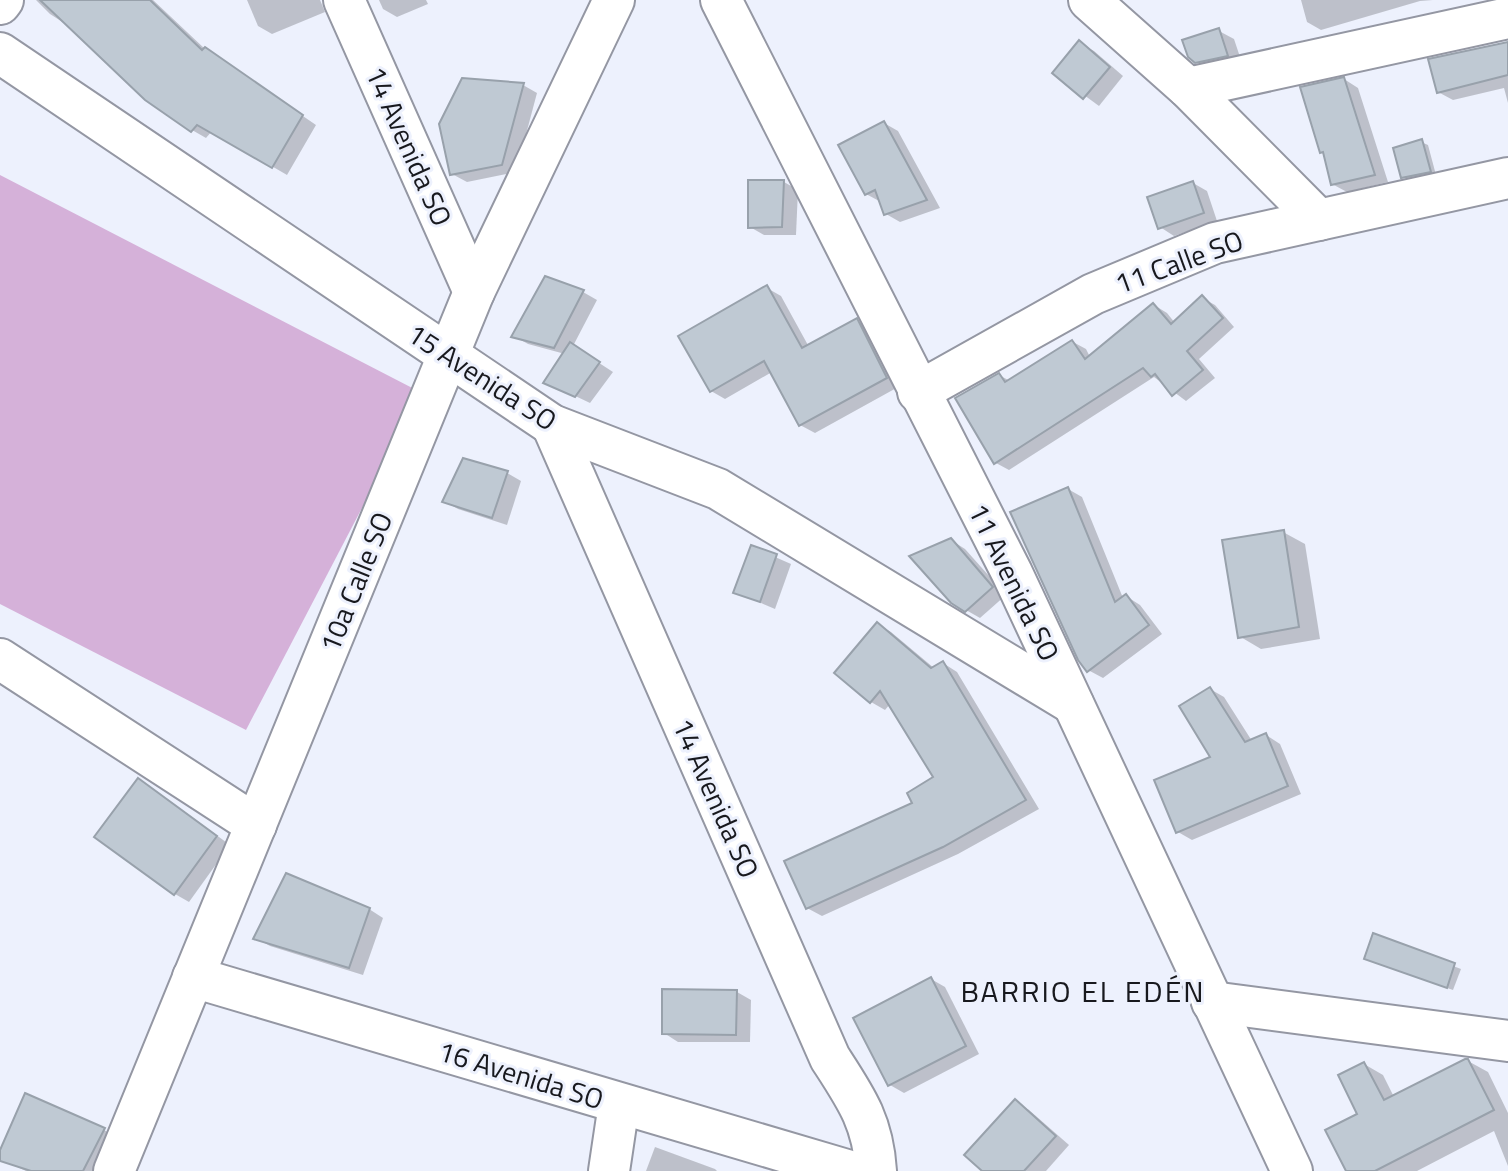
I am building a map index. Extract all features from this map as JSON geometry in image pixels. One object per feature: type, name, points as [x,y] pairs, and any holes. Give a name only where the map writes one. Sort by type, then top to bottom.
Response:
[{"type":"street","name":"14 Avenida SO","points":[[344,0],[474,292]]},
{"type":"street","name":"10a Calle SO","points":[[114,1171],[474,292],[614,0]]},
{"type":"street","name":"11 Avenida SO","points":[[721,0],[1012,573],[1292,1171]]},
{"type":"street","points":[[1089,0],[1188,88],[1319,220]]},
{"type":"street","points":[[1188,88],[1508,18]]},
{"type":"street","name":"15 Avenida SO","points":[[0,53],[552,425],[718,489],[1073,704]]},
{"type":"street","name":"11 Calle SO","points":[[918,392],[1093,294],[1215,243],[1508,178]]},
{"type":"street","name":"14 Avenida SO","points":[[552,425],[830,1058],[862,1107],[875,1145],[876,1171]]},
{"type":"street","points":[[0,659],[256,825]]},
{"type":"street","name":"16 Avenida SO","points":[[193,977],[850,1171]]},
{"type":"street","points":[[1212,1002],[1508,1041]]},
{"type":"street","points":[[609,1171],[619,1104]]},
{"type":"shaded area","points":[[0,175],[422,393],[246,730],[0,604]]},
{"type":"building","points":[[40,0],[150,0],[202,50],[205,47],[303,115],[272,168],[197,125],[191,132],[145,100]]},
{"type":"building","points":[[1219,28],[1228,56],[1195,63],[1188,57],[1182,40]]},
{"type":"building","points":[[1079,40],[1110,67],[1083,99],[1052,73]]},
{"type":"building","points":[[1508,42],[1508,75],[1437,93],[1428,59]]},
{"type":"building","points":[[1344,77],[1375,175],[1331,185],[1300,87]]},
{"type":"building","points":[[462,78],[524,83],[502,165],[450,175],[439,124]]},
{"type":"building","points":[[884,121],[927,200],[884,215],[875,190],[865,195],[838,145]]},
{"type":"building","points":[[1422,139],[1431,172],[1401,178],[1393,148]]},
{"type":"building","points":[[748,180],[784,180],[782,227],[748,228]]},
{"type":"building","points":[[1193,181],[1204,213],[1158,229],[1147,197]]},
{"type":"building","points":[[545,276],[584,290],[554,348],[511,337]]},
{"type":"building","points":[[767,285],[802,348],[857,318],[887,378],[799,426],[764,361],[710,392],[678,336]]},
{"type":"building","points":[[1202,295],[1223,318],[1187,351],[1203,370],[1172,396],[1155,374],[1151,377],[1143,368],[994,464],[955,398],[999,373],[1005,382],[1072,340],[1085,359],[1153,303],[1171,324]]},
{"type":"building","points":[[570,342],[600,362],[575,397],[543,383]]},
{"type":"building","points":[[463,458],[508,471],[492,518],[442,502]]},
{"type":"building","points":[[1068,487],[1115,602],[1126,594],[1149,625],[1087,672],[1078,660],[1010,512]]},
{"type":"building","points":[[1284,530],[1299,627],[1238,638],[1222,540]]},
{"type":"building","points":[[951,538],[993,587],[965,612],[951,603],[909,556]]},
{"type":"building","points":[[751,545],[777,554],[760,602],[733,593]]},
{"type":"building","points":[[877,622],[931,668],[943,661],[1026,800],[943,847],[806,909],[784,861],[912,803],[907,793],[933,777],[880,691],[870,703],[834,673]]},
{"type":"building","points":[[1210,687],[1245,742],[1266,733],[1288,786],[1176,833],[1154,780],[1210,757],[1179,706]]},
{"type":"building","points":[[138,778],[217,836],[174,895],[94,837]]},
{"type":"building","points":[[286,873],[370,908],[349,968],[253,939]]},
{"type":"building","points":[[1373,933],[1455,963],[1447,988],[1364,959]]},
{"type":"building","points":[[931,977],[966,1046],[888,1086],[853,1018]]},
{"type":"building","points":[[662,989],[737,990],[736,1035],[662,1034]]},
{"type":"building","points":[[1468,1059],[1494,1110],[1375,1171],[1346,1171],[1325,1130],[1357,1114],[1338,1075],[1364,1062],[1384,1100]]},
{"type":"building","points":[[25,1093],[105,1128],[83,1171],[31,1171],[0,1161],[0,1150]]},
{"type":"building","points":[[1015,1099],[1056,1136],[1024,1171],[982,1171],[964,1155]]},
{"type":"district","name":"BARRIO EL EDÉN","points":[[1083,992]]}]
